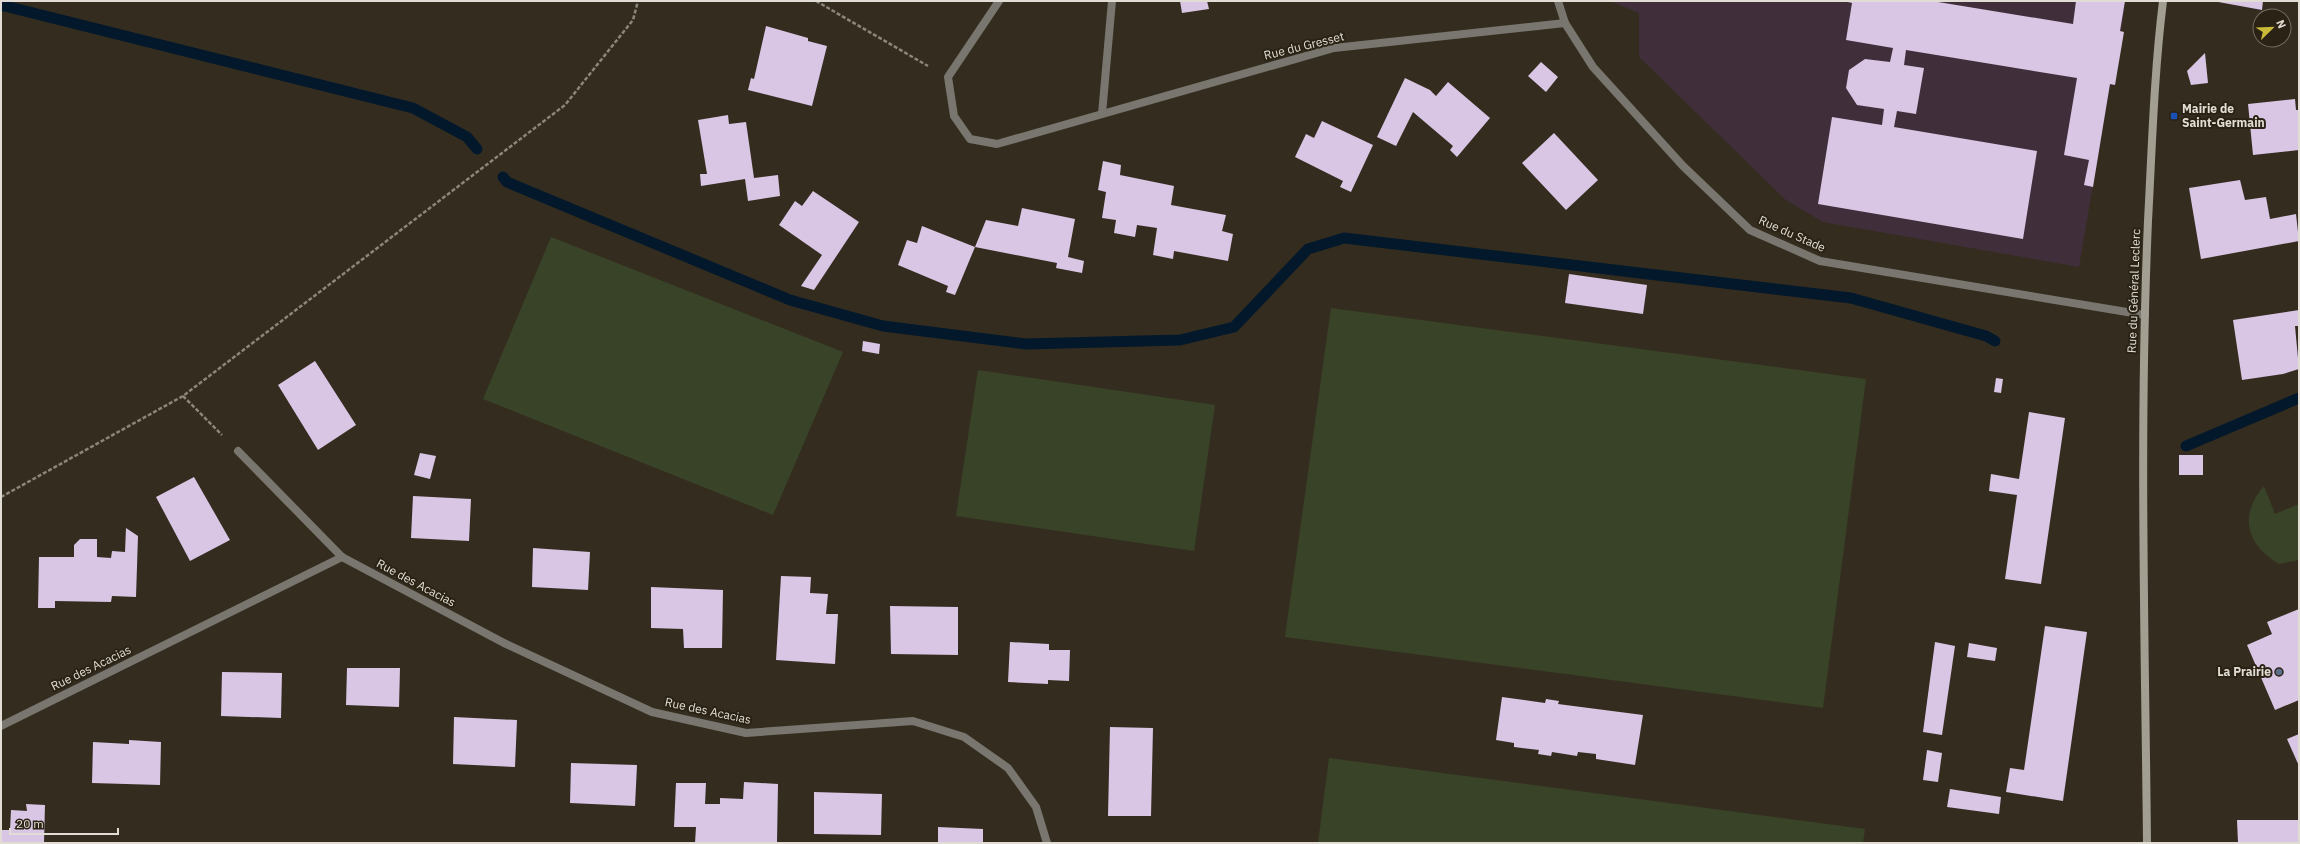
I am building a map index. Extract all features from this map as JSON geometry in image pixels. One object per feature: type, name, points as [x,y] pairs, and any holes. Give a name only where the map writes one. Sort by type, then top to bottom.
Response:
[{"type":"street","points":[[948,77],[999,1]]},
{"type":"street","points":[[1102,114],[1112,1]]},
{"type":"street","name":"Rue du Stade","points":[[1558,1],[1565,23],[1593,67],[1683,166],[1750,230],[1820,261],[2144,315]]},
{"type":"street","name":"Rue du Général Leclerc","points":[[2147,843],[2145,582],[2142,444],[2144,315],[2155,66],[2163,1]]},
{"type":"street","name":"Rue du Gresset","points":[[948,77],[954,116],[970,139],[996,144],[1334,48],[1565,23]]},
{"type":"street","name":"Rue des Acacias","points":[[238,451],[342,557],[504,644],[652,712],[746,733],[913,721],[964,737],[1008,768],[1036,807],[1047,843]]},
{"type":"street","name":"Rue des Acacias","points":[[1,726],[342,557]]},
{"type":"path","points":[[1,497],[183,396],[416,221],[565,105],[633,20],[638,1]]},
{"type":"path","points":[[816,1],[948,77]]},
{"type":"path","points":[[183,396],[238,451]]},
{"type":"shaded area","points":[[1610,1],[2125,1],[2115,85],[2110,85],[2079,267],[1823,222],[1786,200],[1639,57],[1639,13]]},
{"type":"green space","points":[[551,237],[843,352],[773,515],[483,399]]},
{"type":"green space","points":[[1331,308],[1866,379],[1823,708],[1285,637]]},
{"type":"green space","points":[[978,370],[1215,405],[1194,551],[956,516]]},
{"type":"green space","points":[[2264,486],[2275,514],[2299,504],[2299,560],[2279,564],[2268,556],[2253,539],[2249,519],[2251,508],[2256,497]]},
{"type":"green space","points":[[1329,758],[1865,829],[1863,843],[1318,843]]},
{"type":"building","points":[[1180,1],[1207,1],[1209,9],[1182,13]]},
{"type":"building","points":[[1844,1],[1932,1],[2073,24],[2076,1],[2125,1],[2120,31],[2124,32],[2115,85],[2110,84],[2093,187],[2084,185],[2089,160],[2064,155],[2077,78],[1906,50],[1904,65],[1924,68],[1916,114],[1897,111],[1894,127],[2037,151],[2023,239],[1818,204],[1832,117],[1882,125],[1884,109],[1857,105],[1846,88],[1849,70],[1865,59],[1890,62],[1893,48],[1846,40],[1852,3]]},
{"type":"building","points":[[2213,1],[2263,1],[2262,8],[2252,8]]},
{"type":"building","points":[[766,26],[808,38],[808,41],[827,46],[812,106],[748,90],[751,78],[754,79]]},
{"type":"building","points":[[2205,53],[2208,83],[2191,85],[2187,71]]},
{"type":"building","points":[[1541,62],[1558,77],[1546,92],[1528,76]]},
{"type":"building","points":[[1405,78],[1430,90],[1436,96],[1448,82],[1490,118],[1457,157],[1450,150],[1453,146],[1413,112],[1396,146],[1377,137]]},
{"type":"building","points":[[2295,99],[2296,110],[2299,110],[2299,150],[2253,155],[2248,104]]},
{"type":"building","points":[[728,115],[729,124],[746,122],[754,178],[778,175],[780,196],[748,201],[745,179],[701,186],[700,174],[707,174],[698,120]]},
{"type":"building","points":[[1322,121],[1373,145],[1351,192],[1340,187],[1343,181],[1295,157],[1306,134],[1314,138]]},
{"type":"building","points":[[1554,133],[1598,180],[1566,210],[1522,163]]},
{"type":"building","points":[[1103,161],[1121,165],[1120,175],[1174,186],[1171,205],[1226,215],[1222,231],[1233,234],[1228,261],[1174,251],[1173,259],[1153,255],[1157,228],[1137,225],[1135,237],[1114,233],[1116,220],[1102,218],[1106,192],[1098,190]]},
{"type":"building","points":[[2240,180],[2245,200],[2266,197],[2270,219],[2296,214],[2299,241],[2201,259],[2189,188]]},
{"type":"building","points":[[813,191],[859,222],[814,290],[801,286],[822,255],[779,225],[795,201],[802,206]]},
{"type":"building","points":[[1022,208],[1075,219],[1068,257],[1084,261],[1082,273],[1056,268],[1057,263],[975,247],[986,220],[1018,226]]},
{"type":"building","points":[[922,226],[975,247],[955,295],[946,292],[948,286],[898,265],[907,240],[917,243]]},
{"type":"building","points":[[1569,274],[1647,285],[1643,314],[1565,303]]},
{"type":"building","points":[[2299,310],[2299,326],[2295,326],[2299,369],[2283,374],[2242,380],[2233,320]]},
{"type":"building","points":[[863,341],[880,344],[879,354],[862,351]]},
{"type":"building","points":[[315,361],[356,425],[318,450],[278,385]]},
{"type":"building","points":[[1996,378],[2003,379],[2001,393],[1994,392]]},
{"type":"building","points":[[2029,412],[2065,418],[2041,584],[2005,579],[2017,495],[1989,491],[1991,474],[2019,479]]},
{"type":"building","points":[[420,453],[436,456],[430,479],[414,475]]},
{"type":"building","points":[[2179,455],[2203,455],[2203,475],[2179,475]]},
{"type":"building","points":[[194,477],[230,540],[190,561],[156,497]]},
{"type":"building","points":[[413,496],[471,499],[469,541],[411,538]]},
{"type":"building","points":[[126,528],[138,536],[136,597],[112,596],[111,602],[55,601],[55,608],[38,608],[39,557],[74,557],[74,545],[80,539],[97,539],[97,557],[111,558],[112,551],[125,552]]},
{"type":"building","points":[[533,548],[590,552],[588,590],[532,587]]},
{"type":"building","points":[[781,576],[811,577],[810,593],[828,594],[826,614],[838,614],[835,664],[776,660]]},
{"type":"building","points":[[651,587],[723,590],[722,648],[684,648],[683,629],[651,628]]},
{"type":"building","points":[[890,606],[958,607],[958,655],[891,654]]},
{"type":"building","name":"La Prairie","points":[[2299,609],[2299,700],[2275,710],[2247,645],[2272,634],[2267,622]]},
{"type":"building","points":[[2045,626],[2087,632],[2063,801],[2006,792],[2010,768],[2024,770]]},
{"type":"building","points":[[1010,642],[1049,644],[1049,650],[1070,650],[1069,681],[1048,680],[1048,684],[1008,682]]},
{"type":"building","points":[[1935,642],[1955,646],[1942,735],[1923,732]]},
{"type":"building","points":[[1969,643],[1997,648],[1995,661],[1967,657]]},
{"type":"building","points":[[347,668],[400,668],[399,707],[346,705]]},
{"type":"building","points":[[222,672],[282,673],[281,718],[221,716]]},
{"type":"building","points":[[1502,697],[1545,703],[1546,699],[1559,701],[1558,704],[1643,715],[1635,765],[1596,759],[1596,754],[1578,752],[1577,756],[1552,752],[1551,756],[1538,754],[1539,750],[1514,747],[1514,743],[1496,740]]},
{"type":"building","points":[[454,717],[517,720],[515,767],[453,764]]},
{"type":"building","points":[[1110,727],[1153,728],[1151,816],[1108,816]]},
{"type":"building","points":[[2299,734],[2299,766],[2287,739]]},
{"type":"building","points":[[129,740],[161,742],[160,785],[92,783],[93,742],[129,744]]},
{"type":"building","points":[[1927,750],[1942,753],[1938,782],[1923,780]]},
{"type":"building","points":[[571,763],[637,765],[635,806],[570,803]]},
{"type":"building","points":[[744,782],[778,784],[777,843],[695,843],[696,827],[674,827],[676,783],[706,783],[705,804],[720,804],[720,798],[743,799]]},
{"type":"building","points":[[1950,789],[2001,797],[1999,814],[1947,807]]},
{"type":"building","points":[[814,792],[882,794],[881,835],[814,834]]},
{"type":"building","points":[[26,804],[45,805],[44,843],[1,843],[1,830],[10,830],[11,810],[27,811]]},
{"type":"building","points":[[2237,820],[2299,820],[2299,843],[2238,843]]},
{"type":"building","points":[[938,827],[983,829],[983,843],[938,843]]},
{"type":"waterway","points":[[1,5],[413,108],[467,137],[477,149]]},
{"type":"waterway","points":[[503,177],[507,182],[790,300],[883,326],[1026,344],[1180,340],[1234,327],[1308,249],[1344,238],[1851,298],[1986,336],[1995,341]]},
{"type":"waterway","points":[[2186,446],[2299,398]]},
{"type":"place","name":"Mairie de Saint-Germain","points":[[2174,116]]},
{"type":"place","name":"La Prairie","points":[[2279,672]]}]
